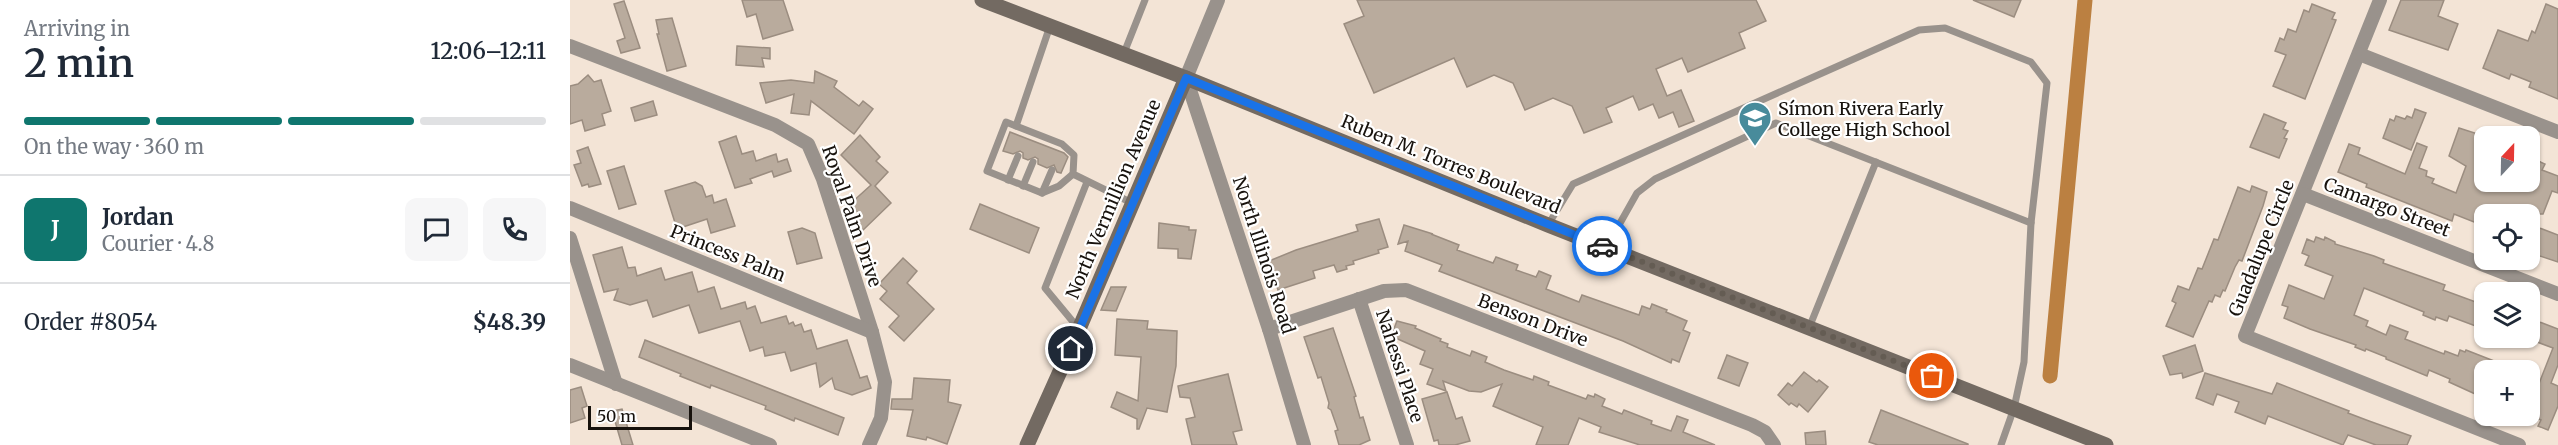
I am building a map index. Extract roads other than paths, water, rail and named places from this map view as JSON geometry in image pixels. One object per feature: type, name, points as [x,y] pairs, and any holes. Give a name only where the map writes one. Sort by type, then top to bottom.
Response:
[{"type":"main road","name":"Ruben M. Torres Boulevard","points":[[982,0],[1186,78],[1548,225],[2106,445]]},
{"type":"main road","name":"North Vermillion Avenue","points":[[1027,445],[1080,329],[1186,78]]},
{"type":"street","name":"North Vermillion Avenue","points":[[1186,78],[1218,0]]},
{"type":"street","name":"Guadalupe Circle","points":[[2380,0],[2245,336],[2492,440],[2520,445]]},
{"type":"street","name":"Royal Palm Drive","points":[[570,46],[775,125],[808,144],[823,179],[872,332],[885,382],[881,418],[869,445]]},
{"type":"street","points":[[2359,54],[2558,132]]},
{"type":"street","name":"North Illinois Road","points":[[1186,78],[1269,328],[1304,445]]},
{"type":"street","name":"Camargo Street","points":[[2303,194],[2558,294]]},
{"type":"street","name":"Princess Palm","points":[[570,208],[872,332]]},
{"type":"street","points":[[570,238],[616,384]]},
{"type":"street","name":"Benson Drive","points":[[1269,328],[1395,289],[1418,295],[1752,425],[1765,432],[1774,445]]},
{"type":"street","name":"Nahessi Place","points":[[1359,299],[1407,445]]},
{"type":"street","points":[[570,365],[770,445]]},
{"type":"lane","points":[[1123,55],[1145,0]]},
{"type":"lane","points":[[1016,126],[1050,26]]},
{"type":"lane","points":[[1548,225],[1573,184],[1919,30],[1945,28],[2031,62],[2046,83],[2031,224],[2024,362],[2014,408],[2001,445]]},
{"type":"lane","points":[[1006,122],[1016,126],[1027,135],[1074,155],[1073,174],[1059,186],[1042,193],[987,171],[1006,122]]},
{"type":"lane","points":[[1606,248],[1635,197],[1655,179],[1776,123],[2031,224]]},
{"type":"lane","points":[[1008,180],[1018,156]]},
{"type":"lane","points":[[1023,186],[1033,162]]},
{"type":"lane","points":[[1809,328],[1876,162]]},
{"type":"lane","points":[[1042,193],[1052,170]]},
{"type":"lane","points":[[1073,174],[1132,203]]},
{"type":"lane","points":[[1080,329],[1045,288],[1087,182]]},
{"type":"waterway","points":[[2050,376],[2085,0]]},
{"type":"place","name":"Símon Rivera Early College High School","points":[[1755,147]]}]
